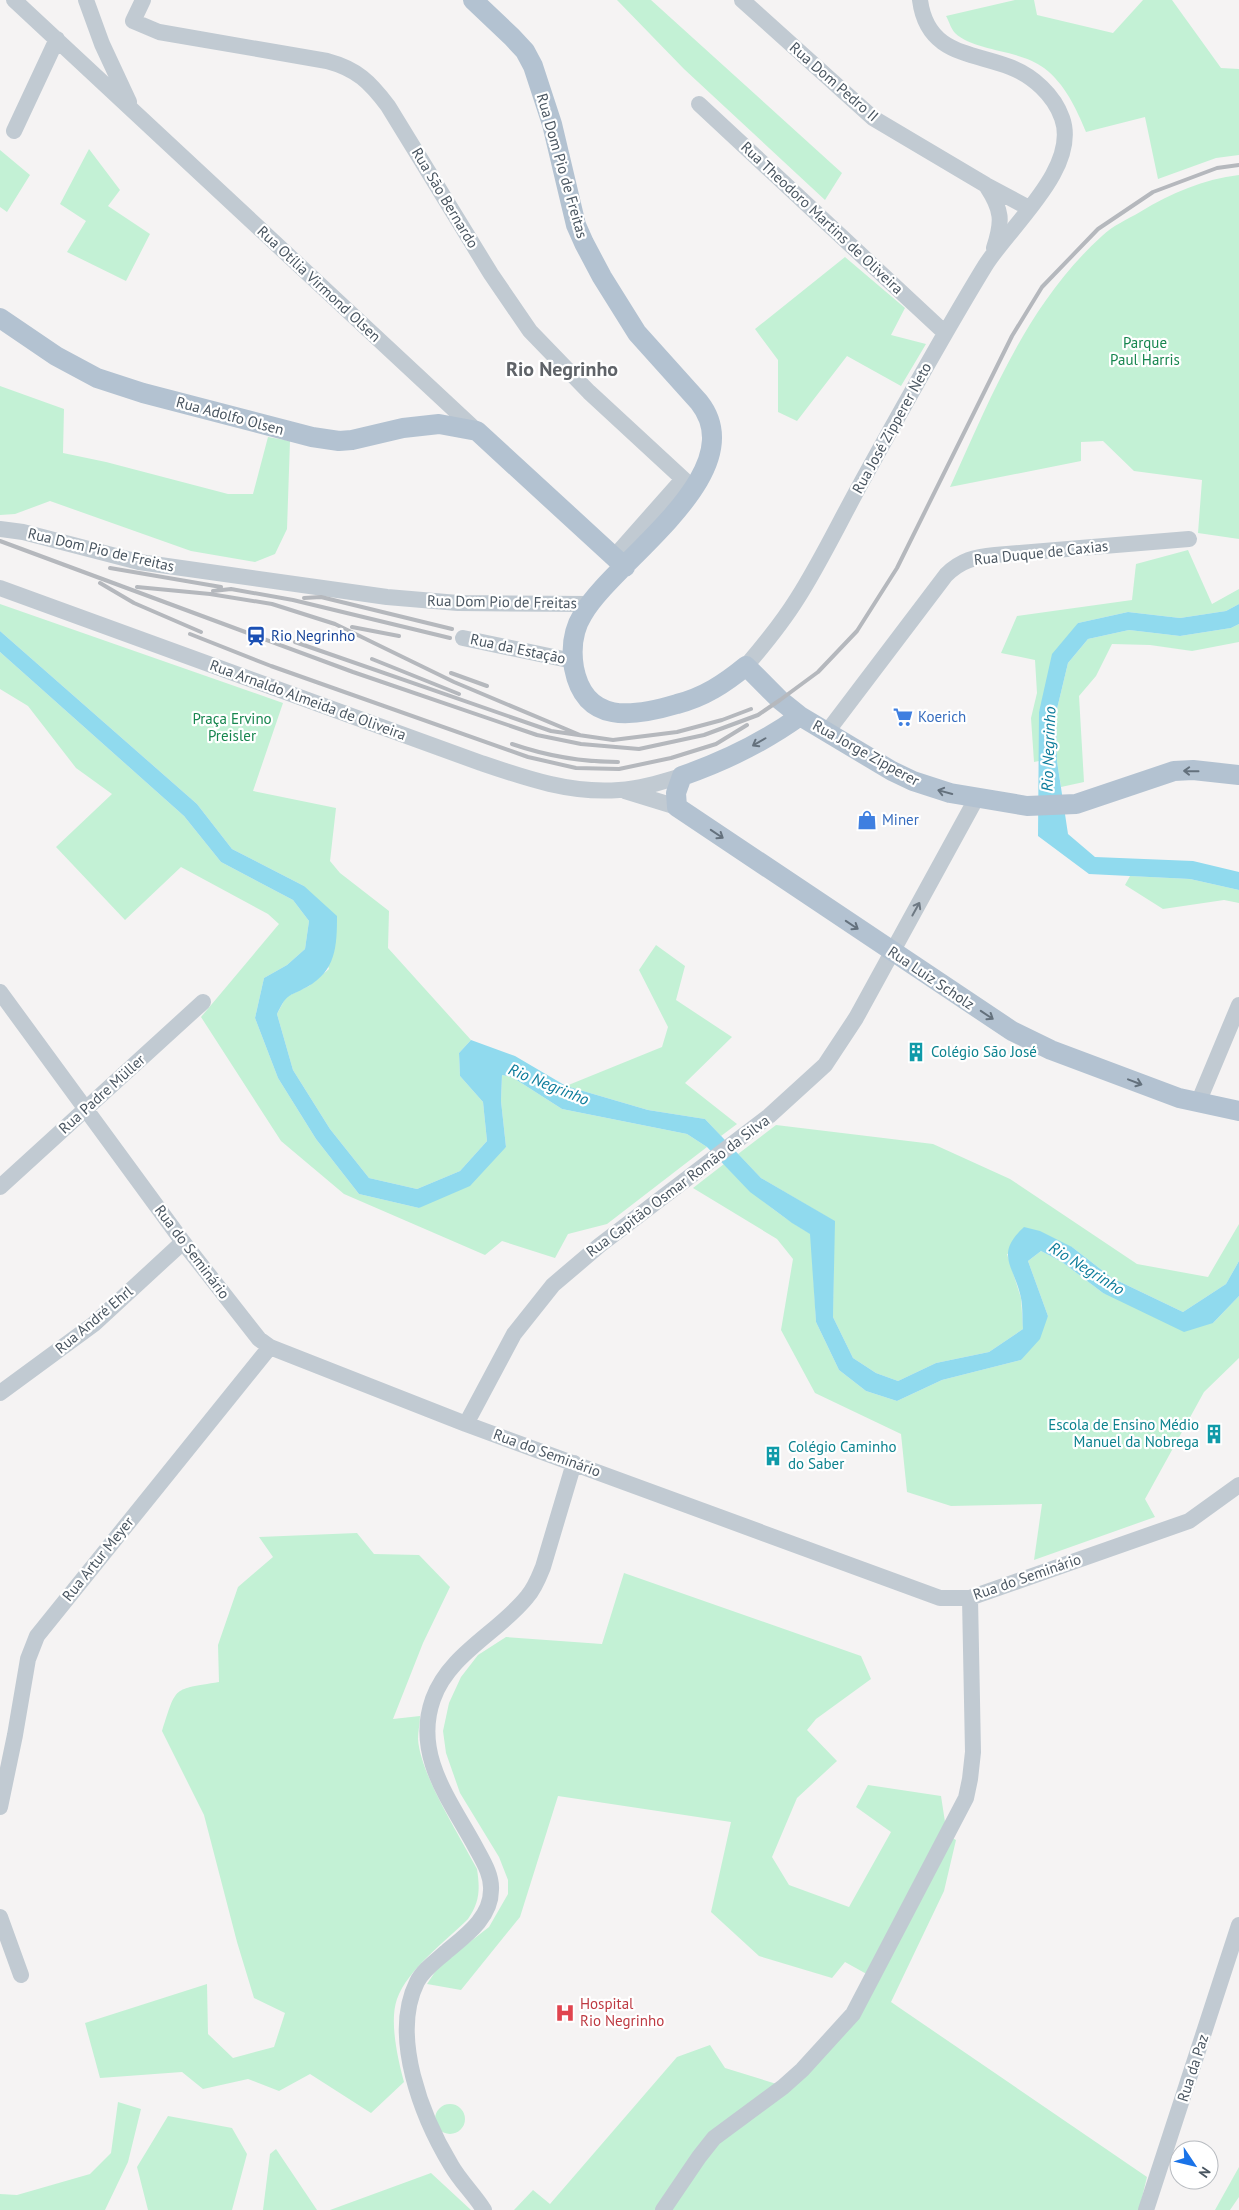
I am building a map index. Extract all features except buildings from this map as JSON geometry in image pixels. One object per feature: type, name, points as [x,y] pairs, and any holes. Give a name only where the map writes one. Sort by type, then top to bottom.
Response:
[{"type":"main road","name":"Rua Dom Pio de Freitas","points":[[473,0],[512,37],[525,52],[533,66],[552,124],[576,225],[598,269],[636,333],[708,414],[712,437],[705,467],[620,562],[589,604]]},
{"type":"main road","name":"Rua Adolfo Olsen","points":[[0,318],[56,356],[97,378],[312,437],[338,441],[352,440],[403,428],[439,424],[477,431]]},
{"type":"main road","name":"Rua Otília Virmond Olsen","points":[[477,431],[620,562]]},
{"type":"main road","name":"Rua José Zipperer Neto","points":[[589,604],[576,627],[572,644],[573,661],[576,679],[585,698],[601,710],[623,714],[660,709],[685,702],[710,692],[728,681],[746,666]]},
{"type":"main road","name":"Rua Jorge Zipperer","points":[[746,666],[780,700],[800,716],[827,732],[912,781],[976,799],[1027,806],[1076,804],[1174,771],[1193,770],[1239,775]]},
{"type":"main road","name":"Rua Arnaldo Almeida de Oliveira","points":[[682,776],[706,768],[751,747],[800,716]]},
{"type":"main road","points":[[677,807],[676,793],[682,776]]},
{"type":"main road","name":"Rua Luiz Scholz","points":[[677,807],[995,1021],[1031,1042],[1151,1088],[1198,1103],[1239,1111]]},
{"type":"street","name":"Rua Otília Virmond Olsen","points":[[14,0],[477,431]]},
{"type":"street","points":[[86,0],[102,44],[133,110]]},
{"type":"street","name":"Rua São Bernardo","points":[[143,0],[133,21],[159,32],[328,61],[346,66],[358,73],[388,106],[490,274],[530,331],[589,392],[688,484]]},
{"type":"street","name":"Rua José Zipperer Neto","points":[[746,666],[778,626],[801,592],[944,332],[991,258],[1046,187],[1058,167],[1065,144],[1063,120],[1052,97],[1031,78],[1010,68],[964,54],[949,47],[935,37],[926,22],[920,0]]},
{"type":"street","name":"Rua Dom Pedro II","points":[[750,3],[873,118],[986,185],[1029,208]]},
{"type":"street","points":[[14,131],[57,39]]},
{"type":"street","name":"Rua Theodoro Martins de Oliveira","points":[[699,104],[944,332]]},
{"type":"street","points":[[986,185],[997,202],[1001,216],[991,258]]},
{"type":"street","name":"Rua Dom Pio de Freitas","points":[[0,529],[15,531],[139,562],[387,597],[458,602],[589,604]]},
{"type":"street","name":"Rua Duque de Caxias","points":[[827,732],[946,575],[964,560],[995,555],[1189,539]]},
{"type":"street","name":"Rua Arnaldo Almeida de Oliveira","points":[[0,588],[508,772],[582,790],[620,790],[682,776]]},
{"type":"street","name":"Rua da Estação","points":[[463,638],[573,661]]},
{"type":"street","name":"Rua Arnaldo Almeida de Oliveira","points":[[620,790],[677,807]]},
{"type":"street","name":"Rua Capitão Osmar Romão da Silva","points":[[466,1424],[514,1334],[540,1300],[589,1254],[784,1104],[825,1065],[852,1024],[976,799]]},
{"type":"street","name":"Rua do Seminário","points":[[0,992],[184,1242],[260,1339],[270,1347],[466,1424],[922,1593],[940,1598],[970,1598],[1189,1521],[1239,1485]]},
{"type":"street","name":"Rua Padre Müller","points":[[0,1187],[203,1002]]},
{"type":"street","points":[[1198,1103],[1239,1005]]},
{"type":"street","name":"Rua André Ehrl","points":[[0,1393],[94,1324],[184,1242]]},
{"type":"street","name":"Rua Artur Meyer","points":[[0,1807],[28,1658],[37,1636],[270,1347]]},
{"type":"street","points":[[484,2210],[457,2175],[439,2143],[420,2097],[409,2060],[407,2032],[412,1993],[418,1980],[425,1971],[474,1927],[486,1911],[492,1890],[488,1871],[434,1771],[426,1734],[428,1713],[434,1696],[452,1667],[515,1610],[528,1596],[536,1583],[543,1567],[574,1463]]},
{"type":"street","points":[[663,2210],[714,2138],[802,2070],[853,2014],[966,1798],[973,1752],[970,1598]]},
{"type":"street","points":[[0,1917],[21,1975]]},
{"type":"street","name":"Rua da Paz","points":[[1146,2210],[1239,1925]]},
{"type":"green space","points":[[617,0],[651,0],[842,173],[825,200],[684,69]]},
{"type":"green space","points":[[1015,0],[1034,0],[1037,15],[1113,33],[1143,0],[1172,0],[1221,68],[1239,69],[1239,155],[1216,158],[1158,179],[1145,117],[1086,132],[1074,105],[1064,89],[1044,68],[1022,57],[974,44],[964,39],[955,33],[946,16]]},
{"type":"green space","points":[[89,149],[120,190],[108,206],[150,234],[126,281],[67,252],[86,221],[60,204]]},
{"type":"green space","points":[[0,150],[30,175],[7,212],[0,207]]},
{"type":"green space","name":"Parque Paul Harris","points":[[1239,175],[1239,539],[1198,533],[1202,480],[1134,471],[1103,441],[1081,442],[1081,461],[950,487],[980,419],[1013,353],[1052,291],[1076,263],[1110,229],[1152,205],[1200,183]]},
{"type":"green space","points":[[845,257],[905,308],[891,335],[926,344],[901,386],[847,356],[797,421],[778,412],[778,360],[755,329]]},
{"type":"green space","points":[[0,386],[64,409],[63,453],[106,462],[228,494],[253,494],[268,437],[290,441],[287,529],[275,554],[255,562],[191,551],[50,501],[15,514],[0,515]]},
{"type":"green space","points":[[1188,550],[1212,604],[1239,589],[1239,604],[1226,611],[1180,618],[1128,612],[1078,623],[1039,712],[1039,761],[1034,762],[1031,718],[1037,693],[1035,660],[1001,653],[1017,616],[1132,600],[1136,564]]},
{"type":"green space","name":"Praça Ervino Preisler","points":[[0,604],[283,703],[253,791],[336,808],[330,861],[340,873],[389,911],[388,948],[471,1040],[459,1053],[460,1076],[483,1102],[487,1141],[460,1171],[417,1189],[369,1178],[330,1129],[293,1070],[277,1014],[286,997],[309,986],[329,969],[304,886],[232,849],[197,804],[0,631]]},
{"type":"green space","points":[[1239,624],[1239,642],[1192,651],[1150,645],[1112,644],[1096,676],[1079,696],[1084,782],[1061,787],[1057,761],[1056,713],[1068,663],[1088,639],[1129,630],[1180,636],[1231,628]]},
{"type":"green space","points":[[0,652],[184,816],[221,862],[293,900],[309,921],[305,949],[287,965],[264,978],[255,1018],[278,1078],[316,1139],[359,1194],[419,1208],[506,1147],[501,1101],[502,1075],[512,1077],[562,1109],[687,1134],[707,1147],[607,1224],[568,1234],[555,1258],[502,1241],[485,1255],[344,1194],[281,1141],[201,1017],[279,924],[268,914],[181,867],[125,920],[56,847],[112,794],[76,768],[28,706],[0,689]]},
{"type":"green space","points":[[1130,876],[1190,879],[1239,890],[1239,903],[1224,900],[1163,909],[1125,885]]},
{"type":"green space","points":[[656,945],[685,966],[676,1000],[732,1037],[685,1083],[737,1124],[721,1136],[705,1119],[648,1110],[566,1086],[662,1047],[668,1027],[639,970]]},
{"type":"green space","points":[[776,1125],[933,1144],[1010,1179],[1137,1264],[1208,1277],[1239,1224],[1239,1261],[1226,1284],[1183,1312],[1112,1278],[1072,1247],[1007,1254],[1021,1298],[1023,1329],[989,1352],[936,1363],[898,1381],[876,1373],[853,1358],[833,1317],[834,1221],[761,1178],[738,1154]]},
{"type":"green space","points":[[724,1164],[764,1202],[811,1234],[816,1322],[839,1370],[866,1391],[897,1401],[942,1380],[1021,1360],[1048,1316],[1028,1261],[1041,1251],[1062,1262],[1103,1293],[1213,1323],[1239,1296],[1239,1358],[1204,1392],[1145,1499],[1155,1517],[1034,1560],[1042,1504],[951,1506],[907,1492],[901,1434],[815,1393],[781,1330],[793,1259],[777,1239],[693,1188]]},
{"type":"green space","points":[[357,1533],[374,1554],[419,1555],[450,1587],[423,1643],[393,1719],[420,1716],[418,1739],[420,1753],[433,1787],[477,1869],[479,1883],[477,1901],[468,1919],[418,1966],[402,1988],[397,1999],[394,2029],[404,2082],[371,2113],[310,2074],[279,2091],[248,2079],[203,2089],[182,2072],[100,2078],[85,2023],[207,1984],[208,2034],[233,2058],[274,2047],[285,2013],[254,1998],[237,1942],[204,1815],[162,1731],[174,1697],[178,1692],[192,1687],[219,1682],[218,1645],[238,1587],[273,1557],[259,1537]]},
{"type":"green space","points":[[624,1573],[861,1656],[871,1679],[816,1719],[807,1730],[837,1761],[797,1798],[772,1857],[789,1885],[849,1907],[891,1832],[856,1807],[868,1785],[941,1796],[947,1835],[956,1840],[944,1891],[891,2002],[1147,2177],[1139,2210],[514,2210],[533,2190],[550,2204],[677,2057],[710,2045],[725,2068],[783,2086],[802,2070],[872,1977],[845,1962],[832,1978],[759,1956],[711,1912],[731,1822],[558,1796],[520,1917],[461,1990],[427,1984],[439,1966],[489,1927],[508,1894],[508,1880],[499,1857],[460,1793],[446,1753],[443,1731],[449,1703],[461,1677],[478,1655],[506,1637],[602,1644]]},
{"type":"green space","points":[[118,2102],[141,2109],[128,2162],[105,2210],[0,2210],[0,2194],[17,2195],[90,2174],[111,2153]]},
{"type":"green space","points":[[450,2104],[456,2105],[464,2113],[464,2125],[456,2133],[450,2134],[444,2133],[436,2125],[435,2119],[436,2113],[444,2105]]},
{"type":"green space","points":[[168,2116],[232,2128],[247,2154],[232,2210],[148,2210],[137,2167]]},
{"type":"green space","points":[[276,2149],[317,2210],[263,2210],[270,2154]]},
{"type":"green space","points":[[1239,2167],[1239,2197],[1230,2210],[1215,2210]]},
{"type":"green space","points":[[431,2173],[471,2210],[330,2210]]},
{"type":"water","points":[[1239,604],[1239,624],[1231,628],[1180,636],[1129,630],[1088,639],[1068,663],[1056,713],[1057,761],[1068,834],[1095,857],[1193,861],[1239,872],[1239,890],[1190,879],[1089,874],[1038,836],[1039,712],[1052,654],[1078,623],[1128,612],[1180,618],[1226,611]]},
{"type":"water","points":[[0,631],[197,804],[232,849],[304,886],[337,916],[335,947],[329,965],[317,981],[286,999],[277,1014],[293,1070],[330,1129],[369,1178],[417,1189],[460,1171],[487,1141],[483,1102],[460,1076],[459,1053],[471,1040],[515,1056],[566,1086],[648,1110],[705,1119],[761,1178],[835,1221],[833,1317],[853,1358],[876,1373],[898,1381],[936,1363],[989,1352],[1023,1329],[1021,1298],[1008,1253],[1010,1245],[1024,1227],[1040,1231],[1072,1247],[1112,1278],[1183,1312],[1226,1284],[1239,1261],[1239,1296],[1213,1323],[1184,1332],[1103,1293],[1062,1262],[1041,1251],[1028,1261],[1048,1316],[1040,1339],[1021,1360],[942,1380],[897,1401],[866,1391],[839,1370],[816,1322],[810,1234],[750,1192],[707,1147],[687,1134],[562,1109],[512,1077],[502,1075],[501,1101],[506,1147],[470,1186],[419,1208],[359,1194],[316,1139],[278,1078],[255,1018],[264,978],[287,965],[305,949],[309,921],[293,900],[221,862],[184,816],[0,652]]},
{"type":"railway","points":[[0,541],[353,672],[537,735],[581,744],[639,749],[704,735],[758,715],[818,672],[857,631],[897,568],[1012,336],[1042,287],[1098,229],[1153,192],[1217,168],[1239,165]]},
{"type":"railway","points":[[110,568],[221,587]]},
{"type":"railway","points":[[100,583],[134,603],[201,632]]},
{"type":"railway","points":[[137,587],[210,594],[272,604],[335,624],[454,682],[580,735]]},
{"type":"railway","points":[[213,591],[231,589],[293,600],[450,638]]},
{"type":"railway","points":[[304,598],[321,597],[452,629]]},
{"type":"railway","points":[[352,627],[399,636]]},
{"type":"railway","points":[[190,634],[271,666],[528,757],[576,768],[619,769],[671,758],[716,744],[747,725]]},
{"type":"railway","points":[[295,642],[551,731],[613,740],[677,732],[722,720],[751,709]]},
{"type":"railway","points":[[372,659],[459,694]]},
{"type":"railway","points":[[451,673],[487,686]]},
{"type":"railway","points":[[512,744],[564,758],[618,762]]},
{"type":"place","name":"Rio Negrinho","points":[[256,636]]},
{"type":"place","name":"Koerich","points":[[903,717]]},
{"type":"place","name":"Miner","points":[[867,820]]},
{"type":"place","name":"Colégio São José","points":[[916,1052]]},
{"type":"place","name":"Escola de Ensino Médio Manuel da Nobrega","points":[[1214,1434]]},
{"type":"place","name":"Colégio Caminho do Saber","points":[[773,1456]]},
{"type":"place","name":"Hospital Rio Negrinho","points":[[565,2013]]},
{"type":"district","name":"Rio Negrinho","points":[[562,369]]}]
